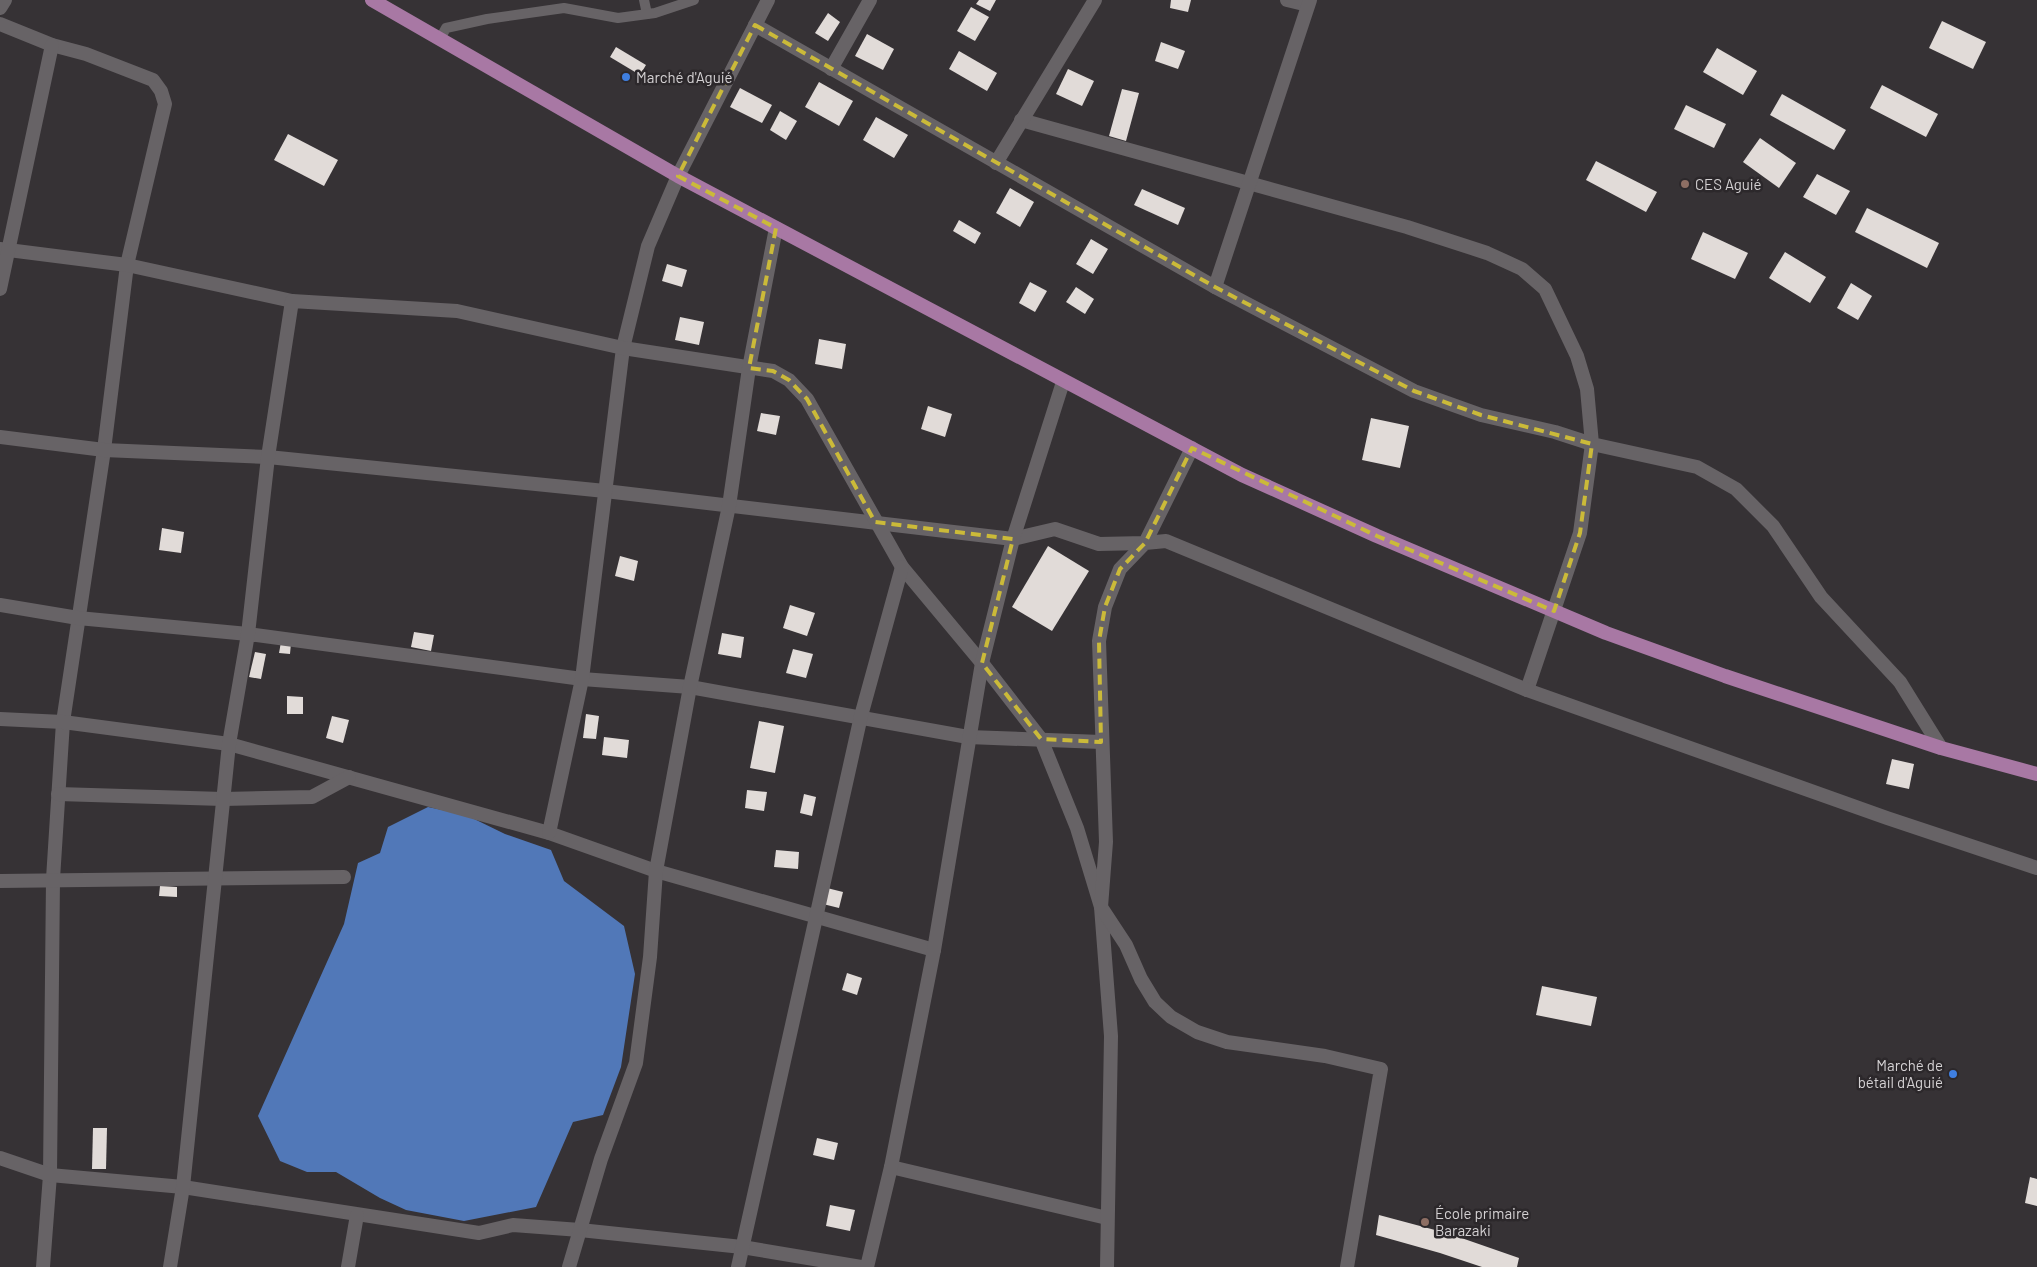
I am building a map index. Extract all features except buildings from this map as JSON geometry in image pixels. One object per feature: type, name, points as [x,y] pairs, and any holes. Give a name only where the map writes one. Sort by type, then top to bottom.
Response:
[{"type":"highway","points":[[372,0],[678,176],[1063,382],[1242,475],[1368,532],[1606,633],[1725,676],[1942,748],[2037,774]]},
{"type":"street","points":[[0,8],[4,0]]},
{"type":"street","points":[[549,833],[582,679],[622,348],[648,246],[678,176],[768,0]]},
{"type":"street","points":[[831,69],[870,0]]},
{"type":"street","points":[[996,163],[1095,0]]},
{"type":"street","points":[[1215,286],[1309,2],[1287,0]]},
{"type":"street","points":[[0,24],[52,46],[86,54],[153,80],[162,91],[166,104],[128,265],[104,450],[63,722],[53,879],[50,1175],[43,1267]]},
{"type":"street","points":[[754,25],[1215,286],[1414,391],[1481,415],[1555,432],[1592,444],[1697,467],[1736,489],[1773,526],[1822,597],[1900,682],[1942,748]]},
{"type":"street","points":[[0,289],[3,250],[52,46]]},
{"type":"street","points":[[1021,120],[1407,226],[1487,253],[1522,269],[1545,289],[1577,356],[1587,389],[1592,444],[1580,534],[1527,690]]},
{"type":"street","points":[[569,1267],[601,1159],[636,1064],[650,957],[656,871],[690,687],[728,506],[749,368],[776,228]]},
{"type":"street","points":[[3,250],[128,265],[292,301],[457,311],[622,348],[773,371],[789,380],[807,399],[902,567],[982,663],[1041,739],[1076,828],[1101,907],[1126,945],[1141,979],[1155,1002],[1171,1017],[1197,1032],[1227,1042],[1325,1056],[1381,1069],[1347,1267]]},
{"type":"street","points":[[170,1267],[184,1187],[228,744],[248,634],[268,457],[292,301]]},
{"type":"street","points":[[867,1267],[891,1166],[934,950],[968,737],[982,663],[1013,539],[1063,382]]},
{"type":"street","points":[[0,437],[104,450],[268,457],[605,491],[1013,539],[1055,529],[1100,544],[1166,541],[1527,690],[1887,818],[2037,868]]},
{"type":"street","points":[[1107,1267],[1111,1036],[1101,907],[1106,842],[1099,641],[1105,607],[1120,569],[1145,543],[1192,448]]},
{"type":"street","points":[[738,1267],[861,716],[902,567]]},
{"type":"street","points":[[0,605],[78,618],[248,634],[582,679],[690,687],[861,716],[968,737],[1102,742]]},
{"type":"street","points":[[0,719],[63,722],[228,744],[549,833],[656,871],[934,950]]},
{"type":"street","points":[[58,794],[223,799],[312,797],[349,777]]},
{"type":"street","points":[[0,881],[344,877]]},
{"type":"street","points":[[0,1158],[50,1175],[184,1187],[480,1233],[513,1225],[580,1230],[742,1247],[862,1267]]},
{"type":"street","points":[[891,1166],[1107,1218]]},
{"type":"street","points":[[348,1267],[357,1215]]},
{"type":"lane","points":[[644,0],[647,14]]},
{"type":"lane","points":[[440,39],[446,28],[560,4],[618,18],[647,14],[694,0]]},
{"type":"highlighted area","points":[[755,25],[1215,287],[1414,391],[1481,415],[1592,444],[1580,533],[1554,611],[1377,536],[1192,448],[1145,543],[1120,569],[1105,607],[1099,641],[1101,742],[1041,739],[982,663],[1013,539],[875,522],[807,399],[789,380],[773,371],[749,368],[776,228],[678,176]]},
{"type":"water","points":[[428,807],[466,815],[505,834],[551,850],[564,881],[624,926],[635,974],[621,1067],[603,1115],[573,1122],[536,1207],[464,1221],[406,1210],[380,1198],[336,1172],[307,1172],[280,1161],[258,1116],[344,924],[358,863],[380,853],[388,827]]},
{"type":"place","name":"Marché d'Aguié","points":[[626,77]]},
{"type":"place","name":"CES Aguié","points":[[1685,184]]},
{"type":"place","name":"Marché de bétail d'Aguié","points":[[1953,1074]]},
{"type":"place","name":"École primaire Barazaki","points":[[1425,1222]]}]
